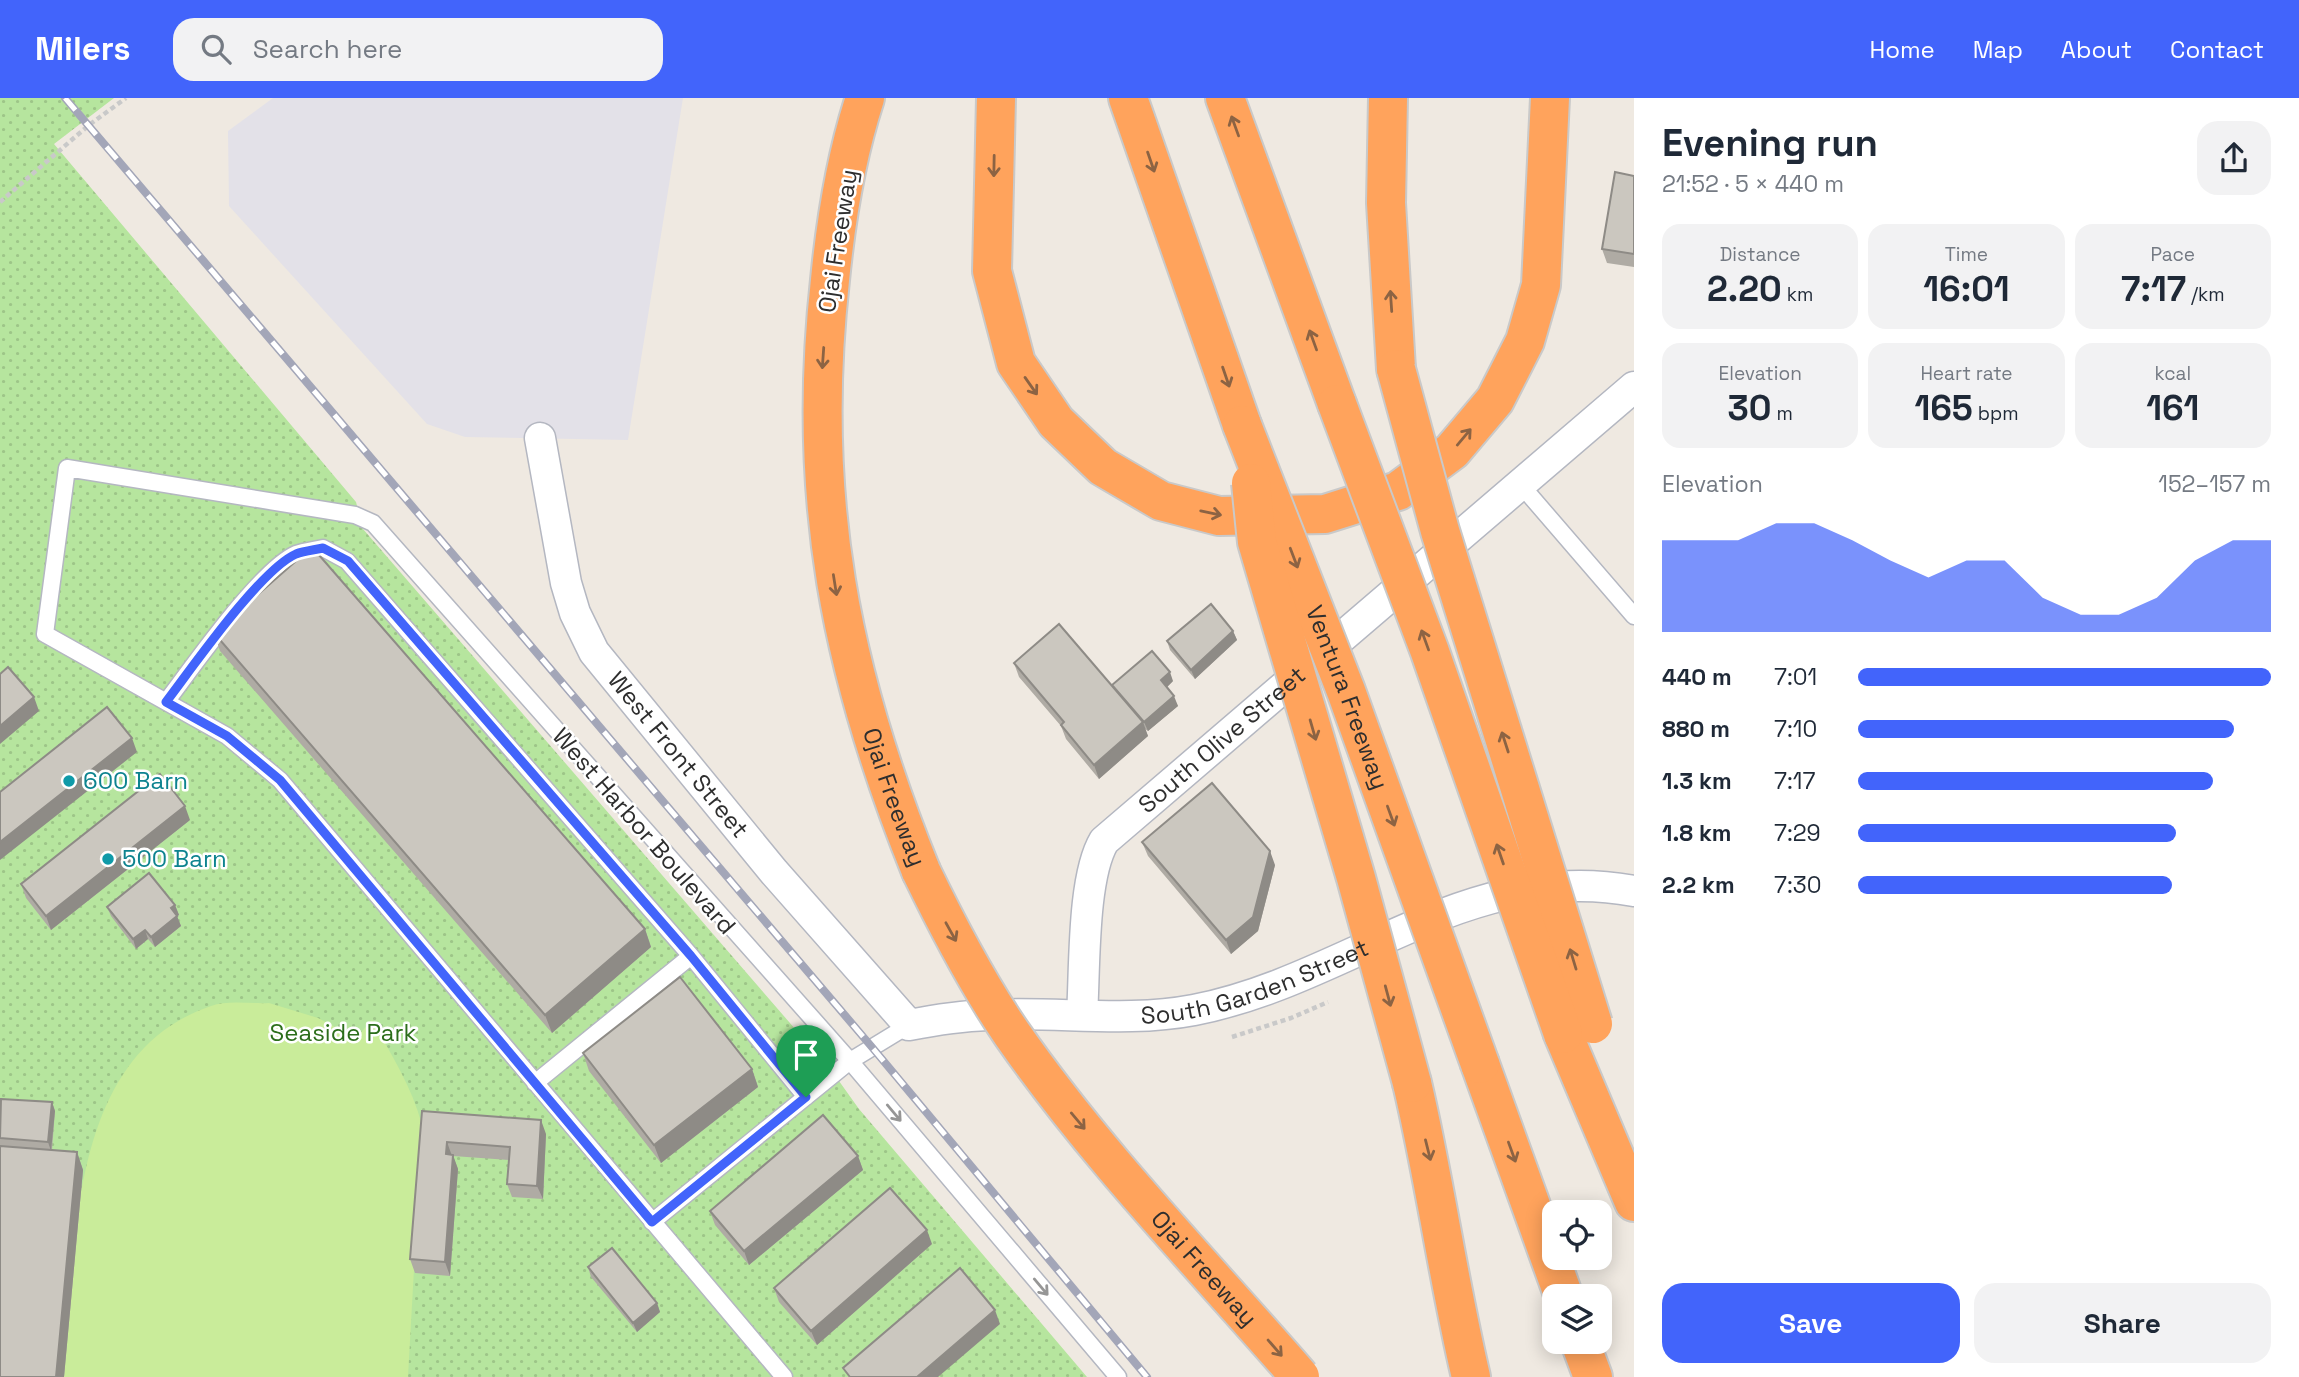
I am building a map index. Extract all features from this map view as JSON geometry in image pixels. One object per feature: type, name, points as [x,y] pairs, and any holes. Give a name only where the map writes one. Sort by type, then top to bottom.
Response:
[{"type":"highway","name":"Ojai Freeway","points":[[865,98],[844,186],[826,312],[822,396],[827,519],[835,585],[859,694],[879,761],[921,871],[977,977],[1012,1033],[1060,1099],[1300,1377]]},
{"type":"highway","points":[[996,98],[992,271],[1016,363],[1056,422],[1102,467],[1161,501],[1219,516],[1325,514],[1398,491],[1452,451],[1495,400],[1525,341],[1541,285],[1550,98]]},
{"type":"highway","name":"Ventura Freeway","points":[[1128,98],[1242,425],[1346,691],[1559,1284]]},
{"type":"highway","points":[[1225,98],[1430,652],[1578,1029]]},
{"type":"highway","points":[[1388,98],[1386,203],[1396,369],[1578,1029],[1633,1199]]},
{"type":"highway","points":[[1242,425],[1257,542],[1356,878],[1412,1083],[1432,1164],[1458,1322],[1471,1377]]},
{"type":"highway","points":[[1584,1354],[1593,1377]]},
{"type":"street","name":"South Olive Street","points":[[1082,1015],[1092,880],[1098,851],[1104,842],[1634,387]]},
{"type":"street","name":"West Front Street","points":[[540,438],[566,583],[575,613],[594,652],[774,872],[909,1025]]},
{"type":"street","name":"South Garden Street","points":[[909,1025],[988,1015],[1168,1015],[1230,1002],[1296,977],[1441,913],[1490,897],[1558,885],[1634,891]]},
{"type":"lane","name":"West Harbor Boulevard","points":[[166,702],[45,634],[67,468],[355,515],[373,523],[850,1061],[1118,1377]]},
{"type":"lane","points":[[1521,485],[1634,616]]},
{"type":"lane","points":[[784,1377],[280,780],[227,736],[166,702],[264,580],[295,555],[323,548],[348,561],[691,956],[806,1097]]},
{"type":"lane","points":[[535,1083],[691,956]]},
{"type":"lane","name":"South Garden Street","points":[[652,1222],[850,1061],[909,1025]]},
{"type":"path","points":[[0,202],[89,125],[126,98]]},
{"type":"path","points":[[1232,1037],[1291,1018],[1328,1002]]},
{"type":"shaded area","points":[[273,98],[683,98],[628,440],[465,437],[427,424],[229,206],[228,131]]},
{"type":"green space","name":"Seaside Park","points":[[0,98],[114,98],[54,144],[356,502],[363,529],[834,1074],[859,1109],[1087,1377],[0,1377]]},
{"type":"green space","points":[[269,1003],[318,1018],[356,1038],[372,1020],[413,1097],[422,1125],[408,1377],[64,1377],[77,1218],[87,1163],[103,1112],[128,1067],[163,1031],[217,1004]]},
{"type":"building","points":[[1615,172],[1634,176],[1634,254],[1602,249]]},
{"type":"building","points":[[312,547],[645,929],[545,1015],[214,633]]},
{"type":"building","points":[[1211,604],[1233,631],[1191,670],[1167,641]]},
{"type":"building","points":[[1059,624],[1143,722],[1094,765],[1061,725],[1064,722],[1014,663]]},
{"type":"building","points":[[1152,651],[1170,672],[1161,680],[1174,696],[1144,722],[1112,685]]},
{"type":"building","points":[[8,667],[34,697],[0,726],[0,674]]},
{"type":"building","name":"600 Barn","points":[[107,707],[132,738],[0,842],[0,792]]},
{"type":"building","name":"500 Barn","points":[[160,774],[185,806],[46,916],[21,884]]},
{"type":"building","points":[[1212,783],[1270,851],[1253,917],[1226,940],[1142,842]]},
{"type":"building","points":[[149,873],[175,905],[171,908],[177,916],[151,937],[145,930],[133,939],[107,907]]},
{"type":"building","points":[[680,977],[752,1069],[654,1145],[583,1053]]},
{"type":"building","points":[[1,1099],[52,1102],[48,1142],[0,1138]]},
{"type":"building","points":[[422,1111],[541,1120],[537,1186],[507,1184],[510,1147],[447,1142],[446,1154],[453,1155],[445,1262],[410,1259]]},
{"type":"building","points":[[823,1115],[858,1156],[744,1251],[710,1211]]},
{"type":"building","points":[[0,1146],[77,1152],[56,1377],[0,1377]]},
{"type":"building","points":[[890,1188],[927,1230],[811,1331],[774,1288]]},
{"type":"building","points":[[612,1248],[657,1303],[633,1323],[588,1267]]},
{"type":"building","points":[[960,1268],[995,1310],[917,1377],[850,1377],[843,1368]]},
{"type":"railway","points":[[65,98],[871,1046],[1147,1377]]},
{"type":"place","name":"600 Barn","points":[[69,781]]},
{"type":"place","name":"500 Barn","points":[[108,859]]},
{"type":"route","points":[[323,548],[348,561],[691,956],[806,1097],[652,1222],[280,780],[227,736],[166,702],[264,580],[295,555],[323,548]]}]
